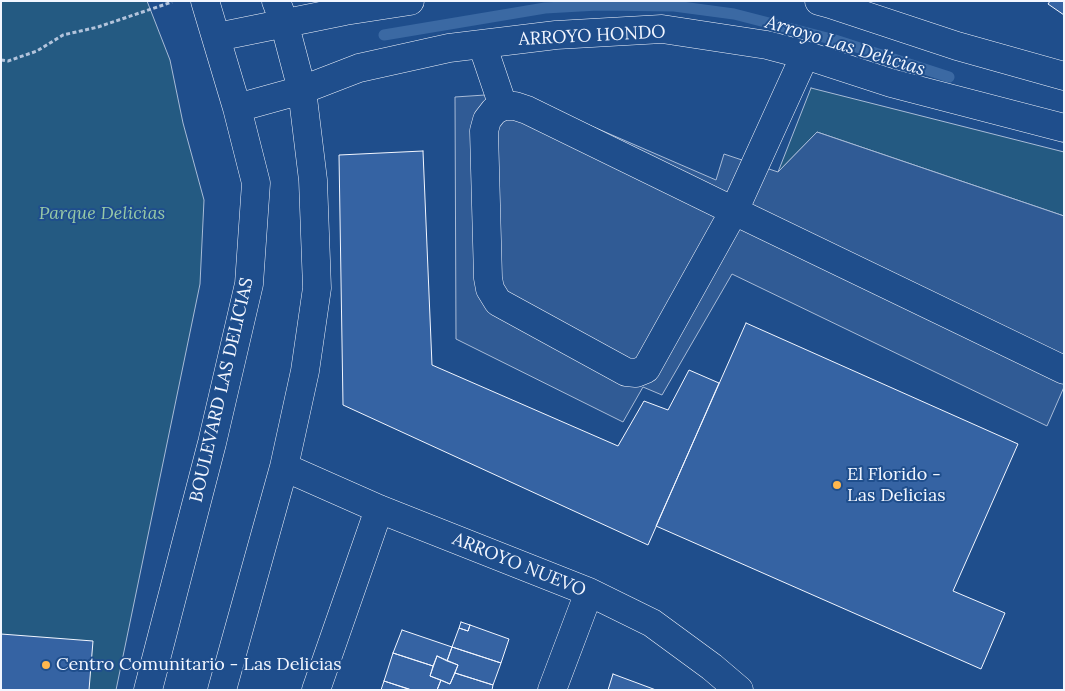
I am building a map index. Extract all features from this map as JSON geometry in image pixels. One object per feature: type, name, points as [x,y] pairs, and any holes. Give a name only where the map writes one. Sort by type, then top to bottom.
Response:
[{"type":"street","name":"BOULEVARD LAS DELICIAS","points":[[148,690],[212,443],[249,284],[256,183],[237,108],[205,1]]},
{"type":"street","points":[[217,37],[280,12],[410,1]]},
{"type":"street","points":[[819,1],[956,46],[1064,76]]},
{"type":"street","points":[[222,690],[284,467],[305,372],[317,288],[313,180],[302,90],[280,12]]},
{"type":"street","name":"ARROYO HONDO","points":[[237,108],[302,90],[359,68],[449,48],[556,36],[662,29],[767,45],[805,55],[891,83],[1064,128]]},
{"type":"street","points":[[482,44],[503,106]]},
{"type":"street","points":[[805,55],[734,211],[646,368],[636,373],[626,372],[498,302],[490,289],[488,278],[484,130],[487,120],[494,111],[503,106],[515,106],[527,110],[734,211],[1064,370]]},
{"type":"street","name":"ARROYO NUEVO","points":[[284,467],[379,509],[589,592],[652,623],[712,667],[739,690]]},
{"type":"street","points":[[316,690],[379,509]]},
{"type":"street","points":[[552,690],[589,592]]},
{"type":"path","points":[[1,60],[8,61],[37,51],[63,35],[98,27],[175,1]]},
{"type":"green space","name":"Parque Delicias","points":[[1,1],[147,1],[170,60],[183,123],[204,200],[200,284],[116,690],[1,690]]},
{"type":"green space","points":[[811,88],[1064,152],[1064,216],[817,132],[778,172]]},
{"type":"shaded area","points":[[515,93],[716,180],[724,154],[778,172],[817,132],[1064,216],[1064,387],[1047,426],[732,274],[662,395],[643,387],[623,422],[456,339],[455,97]]},
{"type":"building","points":[[1050,1],[1064,1],[1064,15],[1048,4]]},
{"type":"building","points":[[423,151],[432,365],[618,446],[644,401],[668,410],[689,370],[719,383],[648,545],[343,405],[339,155]]},
{"type":"building","name":"El Florido - Las Delicias","points":[[746,323],[1018,444],[953,591],[1005,613],[981,669],[656,526]]},
{"type":"building","points":[[461,622],[470,625],[468,631],[459,628]]},
{"type":"building","points":[[470,625],[509,639],[501,663],[452,647],[459,628],[468,631]]},
{"type":"building","points":[[402,630],[452,647],[447,661],[437,656],[433,666],[393,653]]},
{"type":"building","name":"Centro Comunitario - Las Delicias","points":[[1,634],[93,641],[89,690],[1,690]]},
{"type":"building","points":[[452,647],[501,663],[493,685],[455,673],[458,665],[447,661]]},
{"type":"building","points":[[393,653],[433,666],[430,676],[441,680],[437,690],[411,690],[384,681]]},
{"type":"building","points":[[437,656],[458,665],[450,684],[430,676]]},
{"type":"building","points":[[455,673],[493,685],[492,690],[437,690],[441,680],[450,684]]},
{"type":"building","points":[[613,674],[656,690],[608,690]]},
{"type":"building","points":[[384,681],[409,689],[411,690],[381,690]]},
{"type":"waterway","name":"Arroyo Las Delicias","points":[[384,35],[545,8],[598,5],[674,6],[734,14],[835,40],[949,77]]},
{"type":"place","name":"El Florido - Las Delicias","points":[[837,485]]},
{"type":"place","name":"Centro Comunitario - Las Delicias","points":[[46,665]]}]
